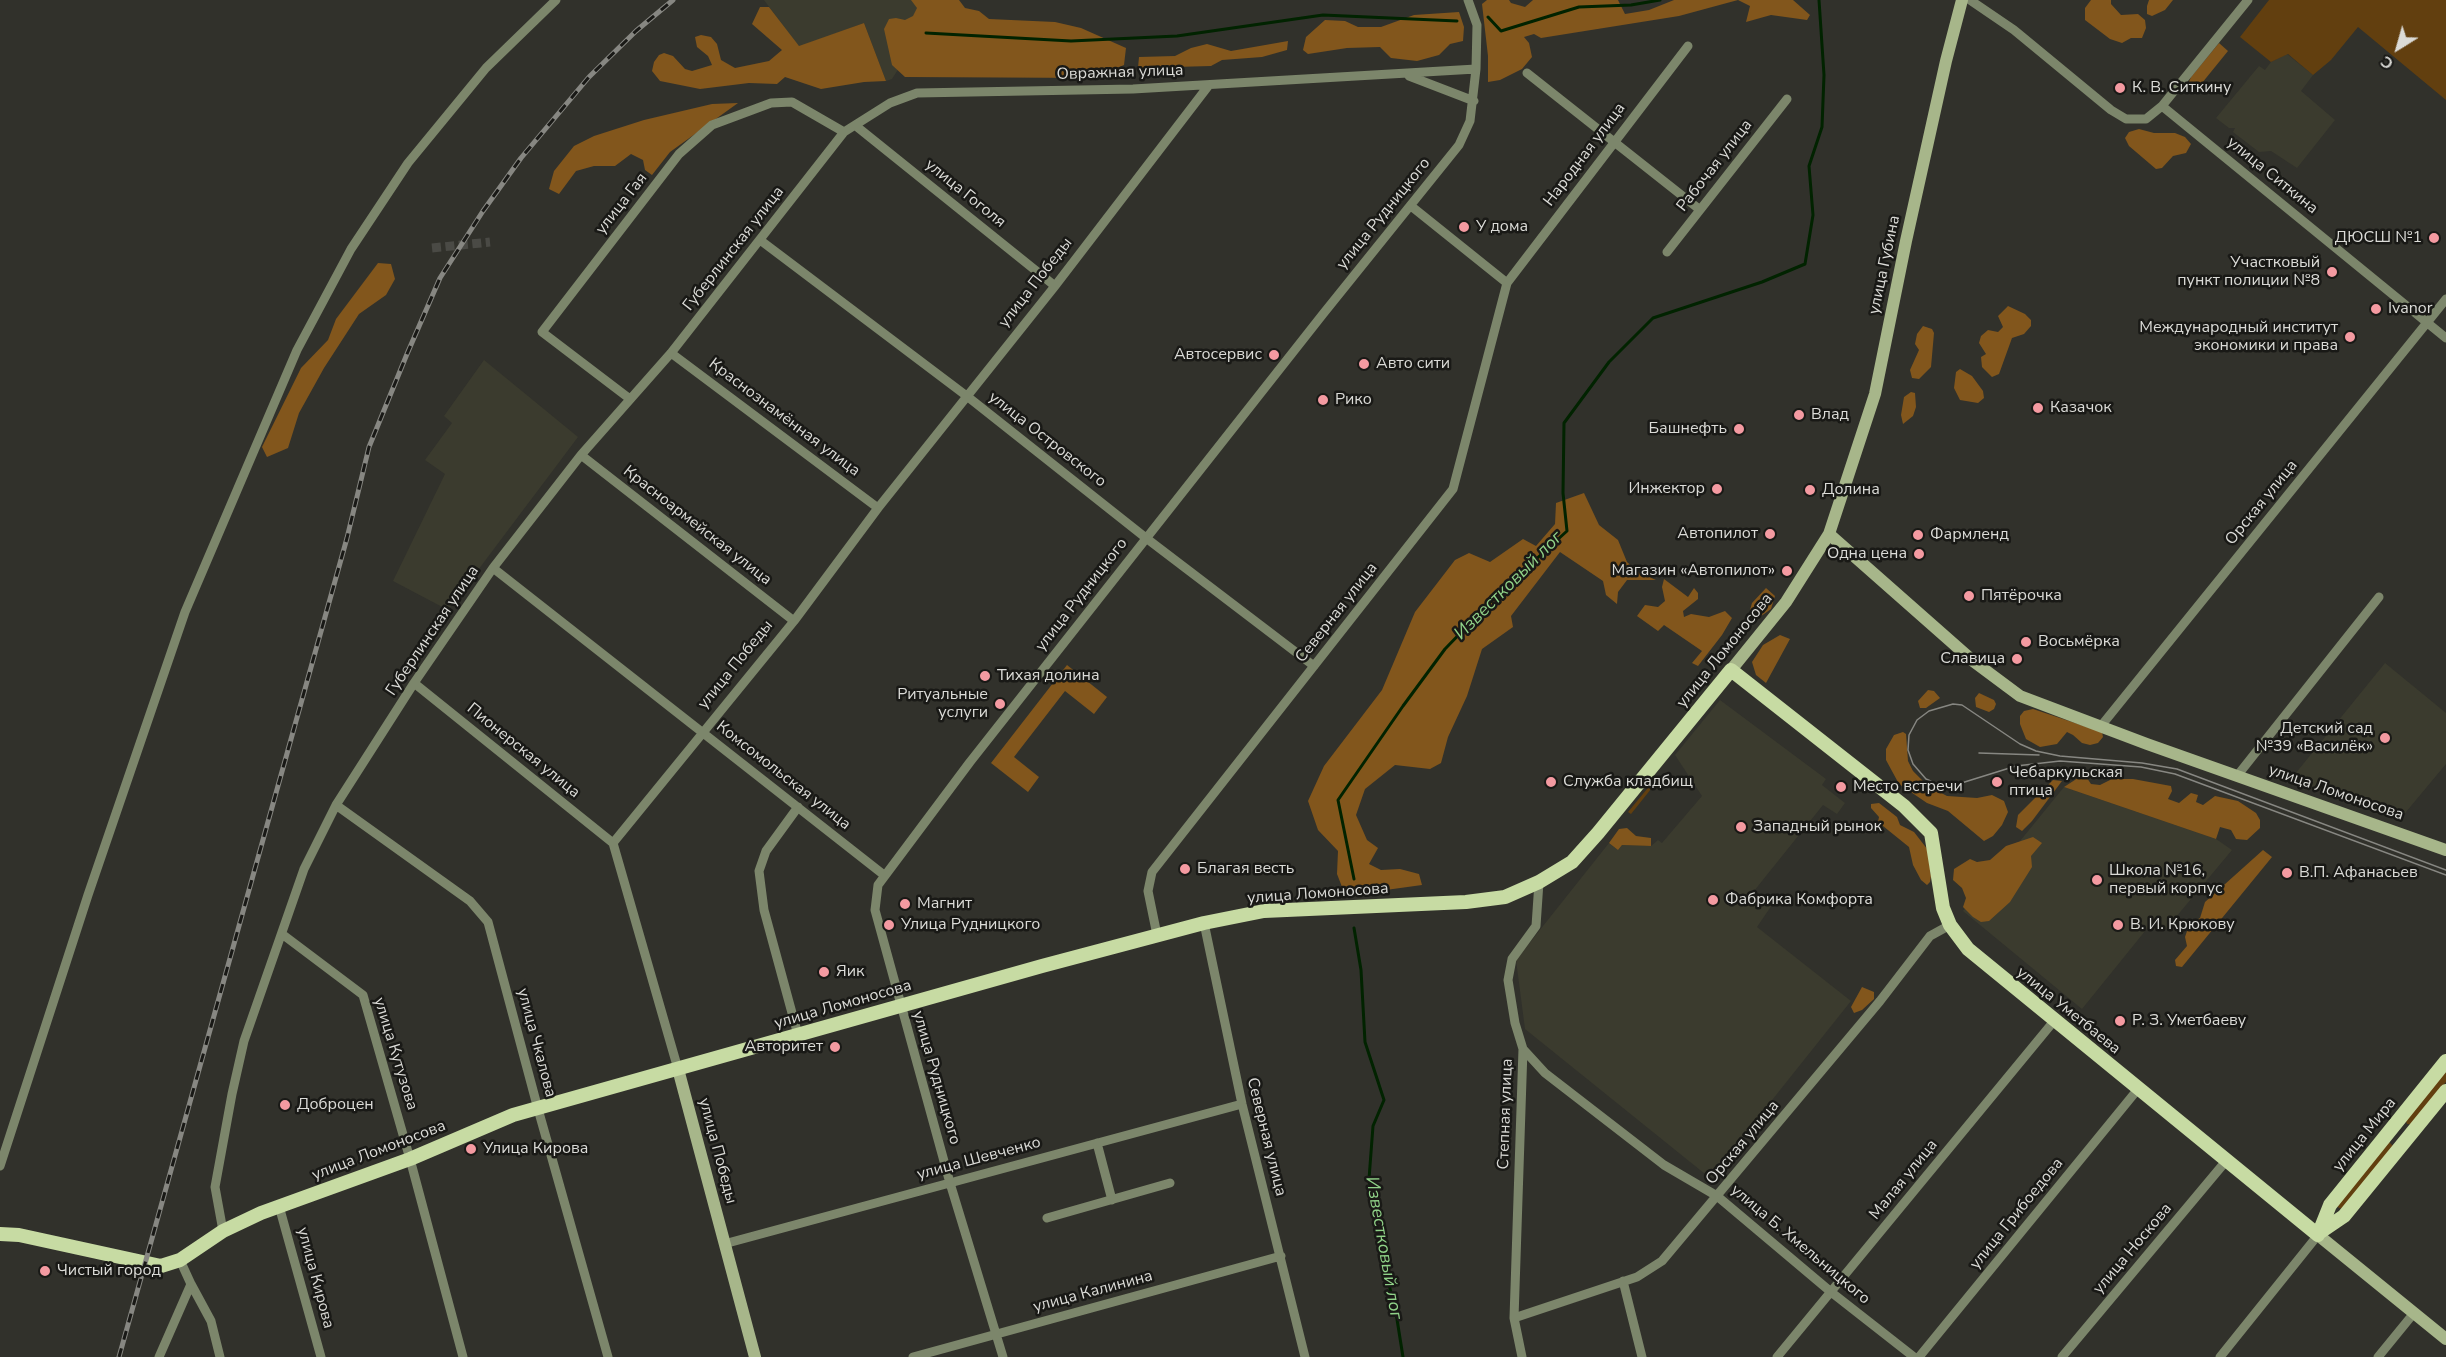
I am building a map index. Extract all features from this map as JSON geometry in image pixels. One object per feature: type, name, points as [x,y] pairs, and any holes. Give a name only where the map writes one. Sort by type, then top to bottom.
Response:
[{"type":"main road","name":"улица Ломоносова","points":[[0,1234],[29,1237],[161,1266],[180,1260],[224,1231],[279,1206],[411,1159],[513,1115],[1204,922],[1264,911],[1466,903],[1505,897],[1539,882],[1572,862],[1731,670]]},
{"type":"main road","name":"улица Уметбаева","points":[[1731,670],[1918,819],[1931,833],[1943,908],[1950,925],[1968,949],[2054,1022],[2318,1235]]},
{"type":"main road","name":"улица Мира","points":[[2318,1235],[2330,1205],[2446,1061]]},
{"type":"main road","name":"улица Мира","points":[[2318,1235],[2343,1216],[2446,1091]]},
{"type":"street","points":[[0,1166],[88,896],[185,612],[297,350],[351,249],[408,163],[486,68],[556,0]]},
{"type":"street","name":"улица Рудницкого","points":[[1003,1357],[950,1183],[900,1006],[875,910],[878,885],[1146,538],[1459,145],[1470,121],[1476,69],[1477,25],[1468,0]]},
{"type":"street","name":"улица Губина","points":[[1829,534],[1875,394],[1906,241],[1962,0]]},
{"type":"street","points":[[1970,0],[2014,30],[2111,110],[2126,119],[2146,119],[2162,106],[2248,0]]},
{"type":"street","name":"Народная улица","points":[[1507,283],[1688,46]]},
{"type":"street","name":"Овражная улица","points":[[844,132],[890,103],[917,93],[1133,89],[1406,75],[1476,69]]},
{"type":"street","points":[[1527,72],[1699,210]]},
{"type":"street","name":"Овражная улица","points":[[1406,75],[1474,101]]},
{"type":"street","name":"улица Победы","points":[[755,1357],[678,1069],[613,843],[794,621],[879,508],[1055,286],[1209,85]]},
{"type":"street","name":"Рабочая улица","points":[[1667,252],[1787,99]]},
{"type":"street","name":"улица Гая","points":[[630,399],[542,332],[679,154],[712,125],[771,103],[792,102],[844,132]]},
{"type":"street","name":"улица Ситкина","points":[[2162,106],[2446,338]]},
{"type":"street","name":"улица Гоголя","points":[[856,126],[1055,286]]},
{"type":"street","name":"Губерлинская улица","points":[[224,1231],[215,1187],[244,1041],[304,869],[336,805],[414,683],[493,568],[581,455],[671,353],[844,132]]},
{"type":"street","points":[[1411,206],[1507,283]]},
{"type":"street","name":"улица Островского","points":[[760,240],[968,397],[1146,538],[1314,666]]},
{"type":"street","name":"Северная улица","points":[[1157,935],[1148,891],[1152,872],[1453,489],[1507,283]]},
{"type":"street","name":"Орская улица","points":[[2101,726],[2446,299]]},
{"type":"street","name":"Краснознамённая улица","points":[[671,353],[879,508]]},
{"type":"street","name":"Красноармейская улица","points":[[581,455],[794,621]]},
{"type":"street","name":"улица Ломоносова","points":[[1731,670],[1786,602],[1829,534],[2005,687],[2042,705],[2237,776],[2445,847]]},
{"type":"street","name":"Комсомольская улица","points":[[493,568],[884,875]]},
{"type":"street","points":[[2237,776],[2379,597]]},
{"type":"street","name":"Пионерская улица","points":[[414,683],[613,843]]},
{"type":"street","name":"улица Чкалова","points":[[336,805],[470,901],[488,922],[608,1357]]},
{"type":"street","points":[[798,807],[766,851],[759,871],[764,910],[798,1035]]},
{"type":"street","name":"Степная улица","points":[[1522,1357],[1514,1318],[1523,1049],[1515,1023],[1508,980],[1512,959],[1536,926],[1539,882]]},
{"type":"street","name":"Северная улица","points":[[1204,922],[1242,1104],[1305,1357]]},
{"type":"street","name":"Орская улица","points":[[1514,1318],[1636,1277],[1662,1262],[1873,1009],[1930,936],[1950,925]]},
{"type":"street","name":"улица Кутузова","points":[[282,934],[363,995],[411,1159],[463,1357]]},
{"type":"street","name":"Малая улица","points":[[1777,1357],[2054,1022]]},
{"type":"street","name":"улица Б. Хмельницкого","points":[[1523,1049],[1545,1074],[1664,1165],[1718,1196],[1831,1292],[1914,1357]]},
{"type":"street","name":"улица Грибоедова","points":[[1919,1357],[2138,1089]]},
{"type":"street","name":"улица Шевченко","points":[[724,1244],[1242,1104]]},
{"type":"street","points":[[2392,1128],[2406,1139]]},
{"type":"street","points":[[1096,1143],[1112,1200]]},
{"type":"street","name":"улица Носкова","points":[[2062,1357],[2226,1161]]},
{"type":"street","points":[[1047,1218],[1170,1183]]},
{"type":"street","name":"улица Кирова","points":[[279,1206],[321,1357]]},
{"type":"street","name":"улица Уметбаева","points":[[2318,1235],[2446,1339]]},
{"type":"street","name":"улица Мира","points":[[2220,1357],[2318,1235]]},
{"type":"street","name":"улица Калинина","points":[[913,1357],[1281,1256]]},
{"type":"street","points":[[180,1260],[211,1321],[220,1357]]},
{"type":"street","points":[[1623,1281],[1642,1357]]},
{"type":"street","points":[[159,1357],[191,1284]]},
{"type":"street","points":[[2378,1357],[2414,1313]]},
{"type":"shaded area","points":[[764,0],[942,0],[892,79],[886,81],[864,23],[799,47]]},
{"type":"shaded area","points":[[911,0],[959,0],[965,8],[979,11],[989,19],[1055,22],[1081,28],[1126,48],[1124,65],[1093,78],[905,77],[892,65],[884,29],[889,19],[905,20],[913,16],[917,8]]},
{"type":"shaded area","points":[[1487,0],[1509,0],[1511,3],[1525,7],[1533,0],[1618,0],[1625,14],[1649,10],[1674,0],[1738,0],[1679,16],[1541,38],[1534,34],[1524,37],[1529,43],[1532,57],[1522,69],[1500,80],[1488,82],[1488,56],[1482,4]]},
{"type":"shaded area","points":[[1738,0],[1793,0],[1810,15],[1807,20],[1771,15],[1746,22],[1750,6]]},
{"type":"shaded area","points":[[2091,0],[2111,0],[2111,4],[2121,15],[2138,14],[2145,20],[2146,28],[2142,38],[2131,38],[2122,43],[2110,39],[2085,20],[2085,8]]},
{"type":"shaded area","points":[[2149,0],[2173,0],[2165,10],[2152,16],[2147,14]]},
{"type":"shaded area","points":[[2269,0],[2446,0],[2446,100],[2358,27],[2331,60],[2313,75],[2288,54],[2271,62],[2240,37]]},
{"type":"shaded area","points":[[760,7],[769,7],[799,46],[864,23],[886,81],[821,89],[785,77],[777,84],[749,83],[700,89],[660,81],[652,71],[654,62],[659,55],[664,53],[673,56],[685,69],[692,71],[712,65],[708,56],[697,47],[695,37],[701,35],[711,37],[717,44],[721,60],[735,68],[769,61],[782,50],[752,24]]},
{"type":"shaded area","points":[[1459,12],[1464,27],[1463,41],[1450,44],[1439,55],[1417,61],[1391,58],[1380,47],[1347,48],[1308,54],[1303,50],[1306,37],[1325,20],[1345,21],[1358,27],[1381,27],[1414,15]]},
{"type":"shaded area","points":[[1288,41],[1287,50],[1262,57],[1222,60],[1211,66],[1138,68],[1139,57],[1175,56],[1191,48],[1207,44],[1231,51]]},
{"type":"shaded area","points":[[2219,43],[2228,51],[2202,83],[2195,89],[2190,89],[2188,84],[2191,77]]},
{"type":"shaded area","points":[[2287,54],[2313,75],[2301,91],[2335,120],[2297,168],[2271,151],[2259,152],[2233,132],[2235,128],[2229,128],[2216,118],[2259,66],[2265,70],[2271,62]]},
{"type":"shaded area","points":[[738,103],[670,152],[652,175],[645,170],[643,160],[631,154],[615,166],[594,166],[576,171],[559,194],[549,189],[554,171],[574,146],[594,136],[644,120],[712,104]]},
{"type":"shaded area","points":[[2139,129],[2154,133],[2175,133],[2185,137],[2191,144],[2186,153],[2173,156],[2162,168],[2156,169],[2129,146],[2125,138],[2129,132]]},
{"type":"shaded area","points":[[378,263],[391,264],[395,279],[386,295],[359,314],[324,368],[299,413],[288,448],[267,457],[262,447],[301,368],[328,340],[336,319]]},
{"type":"shaded area","points":[[2008,306],[2025,314],[2031,320],[2031,326],[2024,334],[2012,338],[1999,374],[1992,377],[1982,367],[1981,357],[1986,354],[1979,343],[1981,336],[1988,330],[1998,332],[2003,327],[1998,316]]},
{"type":"shaded area","points":[[1923,326],[1932,329],[1934,333],[1931,367],[1919,379],[1912,378],[1910,370],[1919,350],[1915,344],[1917,334]]},
{"type":"shaded area","points":[[484,360],[578,437],[448,610],[393,581],[445,474],[425,460],[452,423],[444,416]]},
{"type":"shaded area","points":[[1960,369],[1972,376],[1983,391],[1984,398],[1978,403],[1960,400],[1954,388],[1956,372]]},
{"type":"shaded area","points":[[1911,392],[1915,393],[1916,407],[1913,416],[1903,424],[1901,415],[1904,397]]},
{"type":"shaded area","points":[[1584,493],[1599,525],[1618,540],[1627,562],[1640,573],[1656,580],[1627,580],[1618,592],[1617,604],[1606,595],[1603,581],[1560,552],[1511,616],[1513,627],[1482,649],[1467,696],[1448,737],[1441,763],[1430,769],[1395,765],[1365,789],[1356,815],[1367,840],[1378,848],[1369,864],[1381,870],[1400,869],[1419,874],[1422,885],[1364,893],[1344,892],[1337,874],[1338,851],[1318,830],[1308,801],[1324,766],[1382,690],[1415,612],[1455,560],[1469,553],[1490,562],[1523,539],[1536,546],[1555,524],[1556,503]]},
{"type":"shaded area","points":[[1664,579],[1688,597],[1694,588],[1698,593],[1698,599],[1683,611],[1684,617],[1691,614],[1709,617],[1725,611],[1732,618],[1698,666],[1692,663],[1702,651],[1664,625],[1658,631],[1637,616],[1645,605],[1658,607],[1665,601],[1662,587]]},
{"type":"shaded area","points":[[1766,588],[1775,596],[1771,609],[1757,619],[1752,618],[1750,610],[1752,603]]},
{"type":"shaded area","points":[[1780,635],[1790,639],[1766,683],[1756,675],[1752,662],[1763,645]]},
{"type":"shaded area","name":"Детский сад №39 «Василёк»","points":[[2385,663],[2446,713],[2446,764],[2401,818],[2291,779]]},
{"type":"shaded area","points":[[1067,665],[1107,697],[1094,714],[1065,691],[1014,757],[1039,777],[1028,792],[991,763]]},
{"type":"shaded area","points":[[1928,690],[1934,691],[1940,698],[1926,708],[1920,708],[1918,701]]},
{"type":"shaded area","points":[[1979,693],[1994,700],[1996,704],[1994,709],[1989,712],[1976,707],[1975,698]]},
{"type":"shaded area","points":[[1720,700],[1826,779],[1822,785],[1845,803],[1837,814],[1823,805],[1754,891],[1772,905],[1757,927],[1851,1001],[1710,1178],[1525,1029],[1516,960],[1609,843],[1618,850],[1622,845],[1651,846],[1658,840],[1662,843],[1702,796],[1675,755]]},
{"type":"shaded area","points":[[2033,709],[2102,732],[2103,737],[2098,743],[2090,745],[2082,743],[2067,732],[2057,744],[2040,747],[2026,739],[2020,724],[2020,716],[2024,711]]},
{"type":"shaded area","points":[[1903,732],[1906,734],[1908,761],[1913,771],[1928,786],[1947,796],[1977,798],[1992,795],[2004,801],[2008,812],[2002,825],[1993,836],[1984,841],[1948,811],[1927,803],[1899,784],[1886,760],[1886,749],[1894,735]]},
{"type":"shaded area","points":[[2081,776],[2087,778],[2091,784],[2100,785],[2112,779],[2133,779],[2171,786],[2172,791],[2168,799],[2179,803],[2191,793],[2198,795],[2196,802],[2203,805],[2215,796],[2238,801],[2256,813],[2260,820],[2260,828],[2247,840],[2236,839],[2231,830],[2220,827],[2216,839],[2064,787]]},
{"type":"shaded area","points":[[1657,777],[1659,779],[1631,814],[1628,812]]},
{"type":"shaded area","points":[[2053,780],[2062,781],[2022,831],[2016,827],[2018,815]]},
{"type":"shaded area","name":"Школа №16, первый корпус","points":[[2064,787],[2216,839],[2232,850],[2166,929],[2154,920],[2082,1009],[1963,911]]},
{"type":"shaded area","points":[[1879,803],[1897,817],[1900,825],[1914,832],[1928,850],[1931,876],[1927,885],[1921,880],[1913,865],[1909,847],[1878,822],[1879,817],[1871,808],[1871,804]]},
{"type":"shaded area","points":[[1627,828],[1636,836],[1651,838],[1651,846],[1622,845],[1618,850],[1609,843],[1619,829]]},
{"type":"shaded area","points":[[2033,837],[2042,843],[2031,856],[2032,867],[2010,902],[1989,921],[1981,922],[1973,917],[1963,907],[1966,898],[1962,888],[1953,880],[1954,869],[1970,859],[1977,862],[1990,860],[2006,846]]},
{"type":"shaded area","points":[[2263,850],[2272,857],[2182,967],[2176,966],[2175,960],[2187,946],[2185,937],[2189,925],[2200,918],[2205,902]]},
{"type":"shaded area","points":[[1862,987],[1874,992],[1874,999],[1862,1010],[1854,1013],[1851,1007]]},
{"type":"shaded area","points":[[2446,1069],[2446,1082],[2412,1124],[2407,1124],[2406,1121]]},
{"type":"shaded area","points":[[2389,1142],[2393,1146],[2343,1209],[2339,1208],[2337,1206]]},
{"type":"waterway","points":[[1488,17],[1501,31],[1579,7],[1631,5],[1660,0]]},
{"type":"waterway","name":"Известковый лог","points":[[1354,879],[1338,800],[1445,649],[1500,592],[1567,531],[1563,493],[1564,423],[1609,362],[1653,318],[1762,282],[1805,264],[1813,215],[1809,166],[1822,127],[1824,75],[1819,0]]},
{"type":"waterway","points":[[926,33],[1071,41],[1177,36],[1323,15],[1457,21]]},
{"type":"waterway","name":"Известковый лог","points":[[1354,928],[1361,970],[1365,1042],[1384,1100],[1373,1126],[1369,1179],[1381,1252],[1396,1313],[1403,1357]]},
{"type":"tunnel","points":[[432,248],[490,242]]},
{"type":"tram line","points":[[2446,870],[2177,769],[2142,763],[2060,756],[2036,751],[2020,744],[1962,705],[1953,704],[1929,711],[1917,720],[1909,735],[1908,750],[1913,764],[1926,779],[1942,786],[1955,785],[2016,766],[2060,761],[2141,767],[2175,774],[2446,875]]},
{"type":"tram line","points":[[1979,753],[2039,755]]},
{"type":"railway","points":[[119,1357],[347,538],[369,447],[440,278],[483,211],[521,158],[589,77],[636,31],[673,0]]},
{"type":"place","name":"К. В. Ситкину","points":[[2120,88]]},
{"type":"place","name":"У дома","points":[[1464,227]]},
{"type":"place","name":"ДЮСШ №1","points":[[2434,238]]},
{"type":"place","name":"Участковый пункт полиции №8","points":[[2332,272]]},
{"type":"place","name":"Ivanor","points":[[2376,309]]},
{"type":"place","name":"Международный институт экономики и права","points":[[2350,337]]},
{"type":"place","name":"Автосервис","points":[[1274,355]]},
{"type":"place","name":"Авто сити","points":[[1364,364]]},
{"type":"place","name":"Рико","points":[[1323,400]]},
{"type":"place","name":"Казачок","points":[[2038,408]]},
{"type":"place","name":"Влад","points":[[1799,415]]},
{"type":"place","name":"Башнефть","points":[[1739,429]]},
{"type":"place","name":"Инжектор","points":[[1717,489]]},
{"type":"place","name":"Долина","points":[[1810,490]]},
{"type":"place","name":"Автопилот","points":[[1770,534]]},
{"type":"place","name":"Фармленд","points":[[1918,535]]},
{"type":"place","name":"Одна цена","points":[[1919,554]]},
{"type":"place","name":"Магазин «Автопилот»","points":[[1787,571]]},
{"type":"place","name":"Пятёрочка","points":[[1969,596]]},
{"type":"place","name":"Восьмёрка","points":[[2026,642]]},
{"type":"place","name":"Славица","points":[[2017,659]]},
{"type":"place","name":"Тихая долина","points":[[985,676]]},
{"type":"place","name":"Ритуальные услуги","points":[[1000,704]]},
{"type":"place","name":"Детский сад №39 «Василёк»","points":[[2385,738]]},
{"type":"place","name":"Служба кладбищ","points":[[1551,782]]},
{"type":"place","name":"Чебаркульская птица","points":[[1997,782]]},
{"type":"place","name":"Место встречи","points":[[1841,787]]},
{"type":"place","name":"Западный рынок","points":[[1741,827]]},
{"type":"place","name":"Благая весть","points":[[1185,869]]},
{"type":"place","name":"В.П. Афанасьев","points":[[2287,873]]},
{"type":"place","name":"Школа №16, первый корпус","points":[[2097,880]]},
{"type":"place","name":"Фабрика Комфорта","points":[[1713,900]]},
{"type":"place","name":"Магнит","points":[[905,904]]},
{"type":"place","name":"Улица Рудницкого","points":[[889,925]]},
{"type":"place","name":"В. И. Крюкову","points":[[2118,925]]},
{"type":"place","name":"Яик","points":[[824,972]]},
{"type":"place","name":"Р. З. Уметбаеву","points":[[2120,1021]]},
{"type":"place","name":"Авторитет","points":[[835,1047]]},
{"type":"place","name":"Доброцен","points":[[285,1105]]},
{"type":"place","name":"Улица Кирова","points":[[471,1149]]},
{"type":"place","name":"Чистый город","points":[[45,1271]]}]
